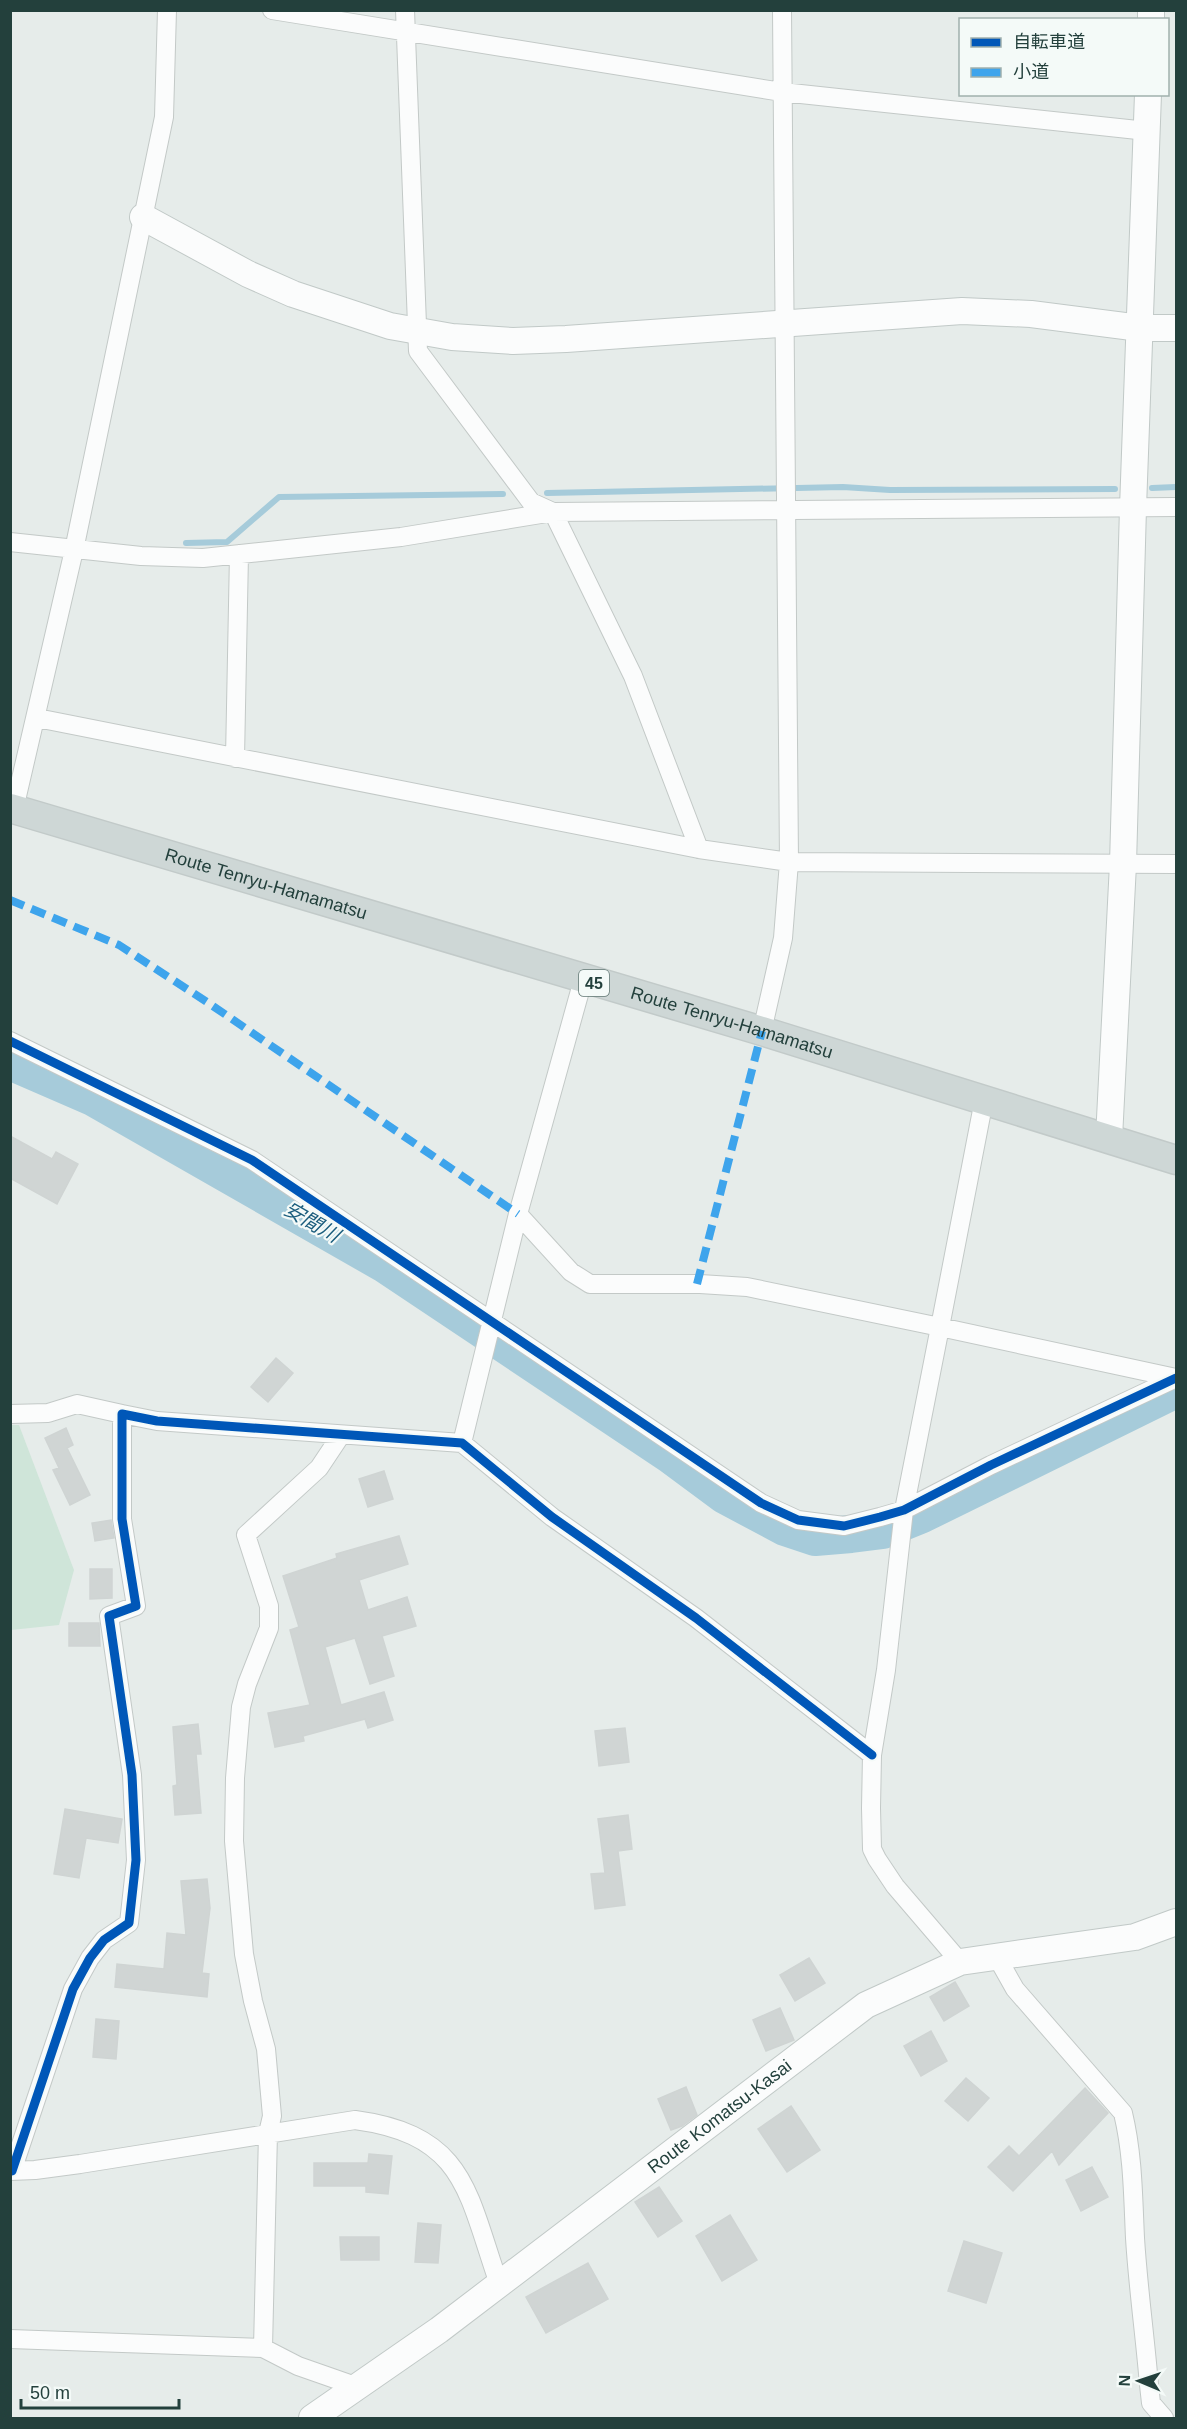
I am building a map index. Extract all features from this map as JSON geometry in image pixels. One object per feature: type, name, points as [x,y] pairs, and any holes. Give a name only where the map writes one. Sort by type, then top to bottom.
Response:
[{"type":"main road","name":"Route Tenryu-Hamamatsu","points":[[12,809],[762,1031],[1176,1160]]},
{"type":"street","points":[[12,809],[37,718],[74,550],[164,117],[167,10]]},
{"type":"street","points":[[272,10],[782,92],[1147,131]]},
{"type":"street","points":[[405,10],[418,351],[531,502],[553,512],[633,676],[699,849]]},
{"type":"street","points":[[762,1031],[783,938],[789,862],[782,10]]},
{"type":"street","points":[[1109,1138],[1123,864],[1148,96]]},
{"type":"street","points":[[142,217],[248,274],[293,294],[390,326],[452,337],[513,341],[962,311],[1031,314],[1140,328],[1176,328]]},
{"type":"street","points":[[10,542],[141,556],[203,558],[400,537],[553,512],[786,505],[1176,507]]},
{"type":"street","points":[[235,758],[239,554]]},
{"type":"street","points":[[37,718],[699,849],[789,862],[1176,864]]},
{"type":"street","points":[[462,1443],[518,1214],[584,980]]},
{"type":"street","points":[[10,1041],[252,1160],[489,1329],[761,1503],[798,1520],[844,1526],[904,1511],[991,1465],[1176,1378]]},
{"type":"street","points":[[960,1962],[895,1886],[872,1849],[872,1755],[886,1670],[904,1511],[984,1100]]},
{"type":"street","points":[[518,1214],[572,1272],[590,1284],[700,1284],[747,1287],[1176,1378]]},
{"type":"street","points":[[10,1414],[48,1413],[77,1404],[157,1421],[462,1443],[552,1517],[696,1618],[872,1755]]},
{"type":"street","points":[[122,1414],[122,1519],[136,1606],[109,1616],[132,1775],[136,1860],[129,1923],[104,1940],[90,1958],[73,1989],[11,2171],[80,2164],[355,2120],[386,2124],[418,2137],[446,2157],[465,2184],[499,2283]]},
{"type":"street","points":[[263,2348],[268,2133],[272,2116],[266,2049],[253,2001],[244,1954],[234,1833],[241,1707],[247,1683],[268,1628],[269,1606],[246,1534],[319,1468],[341,1435]]},
{"type":"street","name":"Route Komatsu-Kasai","points":[[312,2418],[439,2330],[866,2005],[960,1962],[1135,1937],[1176,1922]]},
{"type":"street","points":[[997,1957],[1015,1989],[1123,2113],[1132,2166],[1135,2240],[1151,2403],[1164,2418]]},
{"type":"street","points":[[10,2339],[263,2348],[298,2366],[358,2387]]},
{"type":"green space","points":[[11,1425],[19,1425],[74,1570],[59,1625],[11,1630]]},
{"type":"building","points":[[10,1136],[52,1159],[56,1152],[78,1164],[57,1204],[10,1178]]},
{"type":"building","points":[[276,1358],[293,1373],[268,1402],[251,1387]]},
{"type":"building","points":[[66,1428],[73,1445],[67,1448],[90,1495],[70,1505],[53,1470],[59,1468],[45,1438]]},
{"type":"building","points":[[384,1471],[393,1499],[368,1507],[359,1479]]},
{"type":"building","points":[[111,1520],[114,1538],[95,1541],[92,1523]]},
{"type":"building","points":[[399,1536],[408,1564],[359,1580],[368,1610],[407,1597],[416,1626],[382,1636],[394,1676],[370,1684],[355,1638],[325,1647],[341,1705],[384,1692],[393,1720],[368,1728],[365,1719],[303,1736],[304,1741],[275,1747],[268,1713],[310,1705],[290,1630],[299,1627],[283,1576],[337,1558],[336,1554]]},
{"type":"building","points":[[90,1569],[112,1569],[112,1598],[90,1599]]},
{"type":"building","points":[[69,1623],[99,1623],[100,1646],[69,1646]]},
{"type":"building","points":[[198,1724],[201,1754],[196,1754],[201,1813],[175,1815],[173,1786],[177,1785],[173,1727]]},
{"type":"building","points":[[625,1728],[629,1762],[599,1766],[595,1731]]},
{"type":"building","points":[[65,1809],[122,1819],[118,1843],[86,1838],[79,1878],[54,1874]]},
{"type":"building","points":[[628,1815],[632,1849],[618,1851],[625,1905],[595,1909],[591,1874],[605,1873],[598,1819]]},
{"type":"building","points":[[207,1879],[210,1908],[202,1973],[209,1974],[207,1997],[115,1987],[117,1964],[164,1969],[167,1933],[186,1935],[181,1881]]},
{"type":"building","points":[[809,1958],[825,1983],[795,2001],[780,1975]]},
{"type":"building","points":[[955,1982],[969,2006],[944,2021],[930,1997]]},
{"type":"building","points":[[780,2008],[794,2040],[766,2051],[753,2020]]},
{"type":"building","points":[[96,2019],[119,2021],[116,2059],[93,2057]]},
{"type":"building","points":[[931,2031],[947,2061],[921,2076],[904,2046]]},
{"type":"building","points":[[966,2078],[989,2098],[968,2121],[945,2101]]},
{"type":"building","points":[[686,2087],[697,2115],[682,2126],[671,2130],[658,2099]]},
{"type":"building","points":[[1085,2088],[1108,2113],[1059,2165],[1052,2151],[1013,2191],[988,2167],[1009,2146],[1019,2156]]},
{"type":"building","points":[[791,2106],[820,2150],[787,2172],[758,2129]]},
{"type":"building","points":[[369,2154],[392,2156],[388,2194],[366,2192],[366,2186],[314,2186],[314,2163],[368,2163]]},
{"type":"building","points":[[1092,2167],[1108,2197],[1081,2211],[1066,2180]]},
{"type":"building","points":[[659,2187],[682,2221],[658,2237],[635,2202]]},
{"type":"building","points":[[730,2215],[757,2260],[722,2281],[696,2236]]},
{"type":"building","points":[[418,2223],[441,2225],[438,2263],[415,2262]]},
{"type":"building","points":[[340,2237],[379,2237],[379,2260],[341,2260]]},
{"type":"building","points":[[964,2241],[1002,2253],[986,2303],[948,2291]]},
{"type":"building","points":[[588,2263],[608,2299],[546,2333],[526,2297]]},
{"type":"waterway","points":[[547,493],[843,487],[890,490],[1115,489]]},
{"type":"waterway","points":[[1152,488],[1176,487]]},
{"type":"waterway","points":[[186,543],[227,542],[279,497],[503,494]]},
{"type":"waterway","name":"安間川","points":[[10,1061],[93,1097],[385,1264],[671,1455],[725,1495],[785,1527],[815,1537],[883,1530],[920,1515],[1176,1389]]},
{"type":"marked path","points":[[10,900],[119,945],[207,1002],[518,1214]]},
{"type":"marked path","points":[[697,1284],[762,1031]]},
{"type":"cycle path","points":[[10,1041],[252,1160],[761,1503],[798,1520],[844,1526],[904,1510],[991,1465],[1176,1378]]},
{"type":"cycle path","points":[[12,2171],[73,1989],[90,1958],[104,1940],[129,1923],[136,1860],[132,1775],[109,1616],[136,1606],[122,1519],[122,1414],[157,1421],[462,1443],[552,1517],[696,1618],[872,1755]]}]
